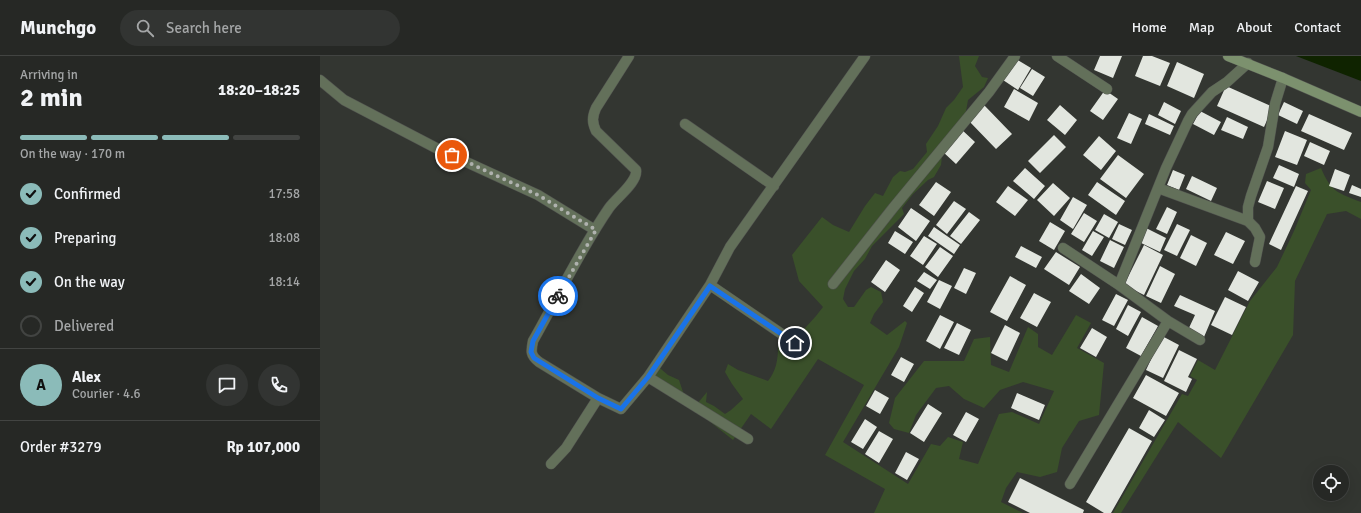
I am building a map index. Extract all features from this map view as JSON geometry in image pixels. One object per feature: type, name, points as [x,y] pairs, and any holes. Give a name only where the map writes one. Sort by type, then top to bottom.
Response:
[{"type":"main road","points":[[1228,56],[1361,112]]},
{"type":"street","points":[[629,56],[596,108],[592,116],[592,123],[596,131],[636,170],[635,178],[609,207],[533,341],[531,352],[534,358],[539,362],[598,398],[621,409],[648,377],[710,286],[730,247],[865,56]]},
{"type":"street","points":[[833,284],[893,208],[989,92],[1015,56]]},
{"type":"street","points":[[1057,56],[1107,89]]},
{"type":"street","points":[[1119,285],[1158,188],[1192,114],[1212,92],[1227,82],[1248,64]]},
{"type":"street","points":[[1248,221],[1248,207],[1268,147],[1276,104],[1283,78]]},
{"type":"street","points":[[320,80],[344,100],[438,149],[538,195],[596,230]]},
{"type":"street","points":[[685,124],[774,186]]},
{"type":"street","points":[[1158,188],[1248,221],[1260,237],[1255,262]]},
{"type":"street","points":[[1063,248],[1119,285],[1168,321],[1200,340]]},
{"type":"street","points":[[710,286],[795,343]]},
{"type":"street","points":[[1070,484],[1168,321]]},
{"type":"street","points":[[648,377],[748,439]]},
{"type":"street","points":[[551,464],[566,448],[598,398]]},
{"type":"shaded area","points":[[959,56],[979,56],[975,66],[982,77],[988,78],[984,87],[968,100],[965,117],[942,156],[941,165],[934,177],[928,180],[913,194],[902,208],[904,214],[872,246],[865,259],[854,271],[845,289],[843,299],[848,307],[854,307],[866,290],[871,287],[881,292],[883,302],[874,314],[870,323],[887,335],[905,321],[907,323],[899,347],[843,442],[908,484],[931,444],[940,446],[948,437],[963,442],[959,459],[978,464],[999,414],[1012,412],[1039,424],[1054,391],[1023,382],[1000,390],[984,408],[964,399],[949,386],[936,388],[916,415],[909,433],[894,429],[889,423],[895,398],[924,361],[964,361],[974,339],[990,337],[991,365],[1009,372],[1028,327],[1038,334],[1038,347],[1052,355],[1076,315],[1091,323],[1077,348],[1104,363],[1099,415],[1079,421],[1062,448],[1057,472],[1040,477],[1017,472],[1006,488],[1001,502],[1023,513],[874,513],[885,489],[825,455],[864,385],[818,359],[771,429],[751,414],[733,440],[704,417],[646,377],[655,364],[668,375],[679,380],[684,395],[697,404],[707,392],[706,402],[725,414],[743,399],[725,372],[728,364],[738,370],[768,381],[776,365],[778,347],[784,341],[796,338],[823,307],[799,281],[792,255],[822,217],[833,225],[849,232],[875,193],[883,196],[893,177],[900,171],[905,172],[913,169],[927,152],[926,144],[938,126],[946,108],[963,87]]},
{"type":"shaded area","points":[[1296,56],[1361,56],[1361,81]]},
{"type":"shaded area","points":[[1321,168],[1328,182],[1336,191],[1361,202],[1361,219],[1346,211],[1327,214],[1295,281],[1293,335],[1221,458],[1178,422],[1121,513],[1113,513],[1182,394],[1188,396],[1197,380],[1190,376],[1198,360],[1215,370],[1250,301],[1277,267],[1294,231],[1311,190],[1305,183],[1306,174]]},
{"type":"building","points":[[1100,56],[1122,56],[1113,78],[1094,70]]},
{"type":"building","points":[[1143,56],[1152,56],[1170,63],[1160,86],[1135,76]]},
{"type":"building","points":[[1016,59],[1031,68],[1018,90],[1003,80]]},
{"type":"building","points":[[1177,62],[1204,74],[1194,98],[1167,86]]},
{"type":"building","points":[[1032,69],[1045,77],[1033,96],[1020,88]]},
{"type":"building","points":[[1226,86],[1273,107],[1264,127],[1217,106]]},
{"type":"building","points":[[1014,89],[1038,103],[1029,121],[1004,107]]},
{"type":"building","points":[[1105,90],[1118,99],[1103,120],[1090,111]]},
{"type":"building","points":[[1164,102],[1181,111],[1175,124],[1158,115]]},
{"type":"building","points":[[1284,102],[1303,111],[1297,124],[1278,115]]},
{"type":"building","points":[[984,105],[1012,134],[996,149],[968,120]]},
{"type":"building","points":[[1060,105],[1077,120],[1065,135],[1047,120]]},
{"type":"building","points":[[1200,111],[1221,122],[1214,135],[1193,124]]},
{"type":"building","points":[[1129,113],[1142,119],[1131,144],[1117,138]]},
{"type":"building","points":[[1149,114],[1174,126],[1170,135],[1145,124]]},
{"type":"building","points":[[1309,114],[1352,133],[1344,150],[1301,131]]},
{"type":"building","points":[[1227,117],[1248,127],[1243,139],[1221,130]]},
{"type":"building","points":[[961,129],[975,142],[956,164],[942,151]]},
{"type":"building","points":[[1285,131],[1307,140],[1297,165],[1275,157]]},
{"type":"building","points":[[1054,135],[1066,147],[1040,173],[1028,161]]},
{"type":"building","points":[[1099,136],[1116,151],[1101,170],[1083,155]]},
{"type":"building","points":[[1310,142],[1330,151],[1324,165],[1304,156]]},
{"type":"building","points":[[1118,155],[1144,174],[1126,198],[1100,179]]},
{"type":"building","points":[[1279,165],[1299,174],[1294,187],[1273,178]]},
{"type":"building","points":[[1025,168],[1045,186],[1034,199],[1013,181]]},
{"type":"building","points":[[1335,169],[1350,175],[1344,191],[1329,186]]},
{"type":"building","points":[[1173,170],[1185,175],[1179,190],[1167,185]]},
{"type":"building","points":[[1192,176],[1217,188],[1211,201],[1186,189]]},
{"type":"building","points":[[1267,181],[1284,188],[1275,209],[1258,202]]},
{"type":"building","points":[[936,182],[951,192],[934,216],[919,205]]},
{"type":"building","points":[[1097,182],[1125,201],[1116,215],[1088,195]]},
{"type":"building","points":[[1053,183],[1070,198],[1054,216],[1037,200]]},
{"type":"building","points":[[1352,185],[1361,189],[1361,197],[1349,193]]},
{"type":"building","points":[[1008,186],[1028,200],[1015,216],[996,202]]},
{"type":"building","points":[[1296,186],[1308,191],[1281,250],[1269,244]]},
{"type":"building","points":[[1073,197],[1087,205],[1073,229],[1060,220]]},
{"type":"building","points":[[954,201],[966,209],[947,234],[936,225]]},
{"type":"building","points":[[1167,207],[1177,212],[1167,234],[1156,229]]},
{"type":"building","points":[[911,208],[930,221],[916,241],[898,227]]},
{"type":"building","points":[[969,212],[980,220],[961,244],[950,236]]},
{"type":"building","points":[[1084,213],[1097,221],[1084,242],[1071,234]]},
{"type":"building","points":[[1104,214],[1118,222],[1109,238],[1095,230]]},
{"type":"building","points":[[1050,222],[1065,231],[1054,250],[1039,241]]},
{"type":"building","points":[[1119,224],[1132,230],[1125,245],[1112,239]]},
{"type":"building","points":[[1177,224],[1190,230],[1177,256],[1164,250]]},
{"type":"building","points":[[934,227],[960,245],[954,254],[928,236]]},
{"type":"building","points":[[1146,228],[1166,238],[1160,252],[1139,242]]},
{"type":"building","points":[[895,231],[913,242],[905,254],[888,243]]},
{"type":"building","points":[[1093,231],[1104,237],[1092,256],[1082,250]]},
{"type":"building","points":[[1226,232],[1245,241],[1233,264],[1214,255]]},
{"type":"building","points":[[1191,235],[1207,243],[1196,266],[1180,258]]},
{"type":"building","points":[[924,236],[937,244],[923,265],[910,256]]},
{"type":"building","points":[[1110,240],[1124,247],[1114,268],[1100,261]]},
{"type":"building","points":[[1144,245],[1163,255],[1144,295],[1124,285]]},
{"type":"building","points":[[1021,246],[1042,257],[1036,268],[1015,257]]},
{"type":"building","points":[[940,247],[953,256],[938,277],[925,267]]},
{"type":"building","points":[[1056,252],[1080,267],[1069,285],[1044,269]]},
{"type":"building","points":[[886,260],[900,270],[885,292],[871,282]]},
{"type":"building","points":[[1160,266],[1175,274],[1161,303],[1146,296]]},
{"type":"building","points":[[964,268],[976,273],[966,294],[954,288]]},
{"type":"building","points":[[1238,271],[1259,282],[1248,301],[1228,290]]},
{"type":"building","points":[[924,272],[937,280],[930,289],[917,281]]},
{"type":"building","points":[[1081,274],[1100,288],[1089,304],[1069,291]]},
{"type":"building","points":[[1010,276],[1026,285],[1007,321],[990,312]]},
{"type":"building","points":[[939,280],[952,286],[940,309],[927,302]]},
{"type":"building","points":[[915,287],[924,293],[912,312],[903,306]]},
{"type":"building","points":[[1034,293],[1051,302],[1037,327],[1020,318]]},
{"type":"building","points":[[1116,294],[1128,300],[1114,326],[1102,320]]},
{"type":"building","points":[[1180,295],[1215,311],[1204,337],[1188,330],[1195,315],[1174,306]]},
{"type":"building","points":[[1225,297],[1246,307],[1232,335],[1211,325]]},
{"type":"building","points":[[1128,305],[1141,312],[1128,336],[1116,329]]},
{"type":"building","points":[[940,315],[954,322],[940,349],[926,341]]},
{"type":"building","points":[[1142,317],[1158,326],[1141,356],[1126,348]]},
{"type":"building","points":[[957,323],[971,330],[959,355],[944,348]]},
{"type":"building","points":[[1005,325],[1020,333],[1007,361],[991,353]]},
{"type":"building","points":[[1092,328],[1107,337],[1096,357],[1080,348]]},
{"type":"building","points":[[1162,336],[1179,345],[1163,378],[1146,370]]},
{"type":"building","points":[[1179,350],[1197,359],[1188,377],[1192,379],[1186,392],[1164,381]]},
{"type":"building","points":[[901,357],[914,364],[904,382],[891,375]]},
{"type":"building","points":[[1146,375],[1179,393],[1166,416],[1133,398]]},
{"type":"building","points":[[875,390],[889,398],[880,414],[866,406]]},
{"type":"building","points":[[1017,393],[1045,405],[1039,420],[1011,408]]},
{"type":"building","points":[[928,404],[942,413],[924,442],[910,433]]},
{"type":"building","points":[[1149,410],[1165,420],[1154,437],[1139,428]]},
{"type":"building","points":[[966,412],[979,419],[966,442],[953,435]]},
{"type":"building","points":[[865,419],[877,427],[863,449],[851,442]]},
{"type":"building","points":[[1129,428],[1152,441],[1111,513],[1104,513],[1086,502]]},
{"type":"building","points":[[879,431],[893,439],[879,463],[865,454]]},
{"type":"building","points":[[906,452],[919,459],[907,480],[895,473]]},
{"type":"building","points":[[1020,478],[1084,510],[1083,513],[1030,513],[1008,502]]},
{"type":"way so far","points":[[452,155],[538,195],[596,230],[558,296]]},
{"type":"route","points":[[558,296],[533,341],[531,352],[534,358],[598,398],[621,409],[648,377],[710,286],[795,343]]}]
